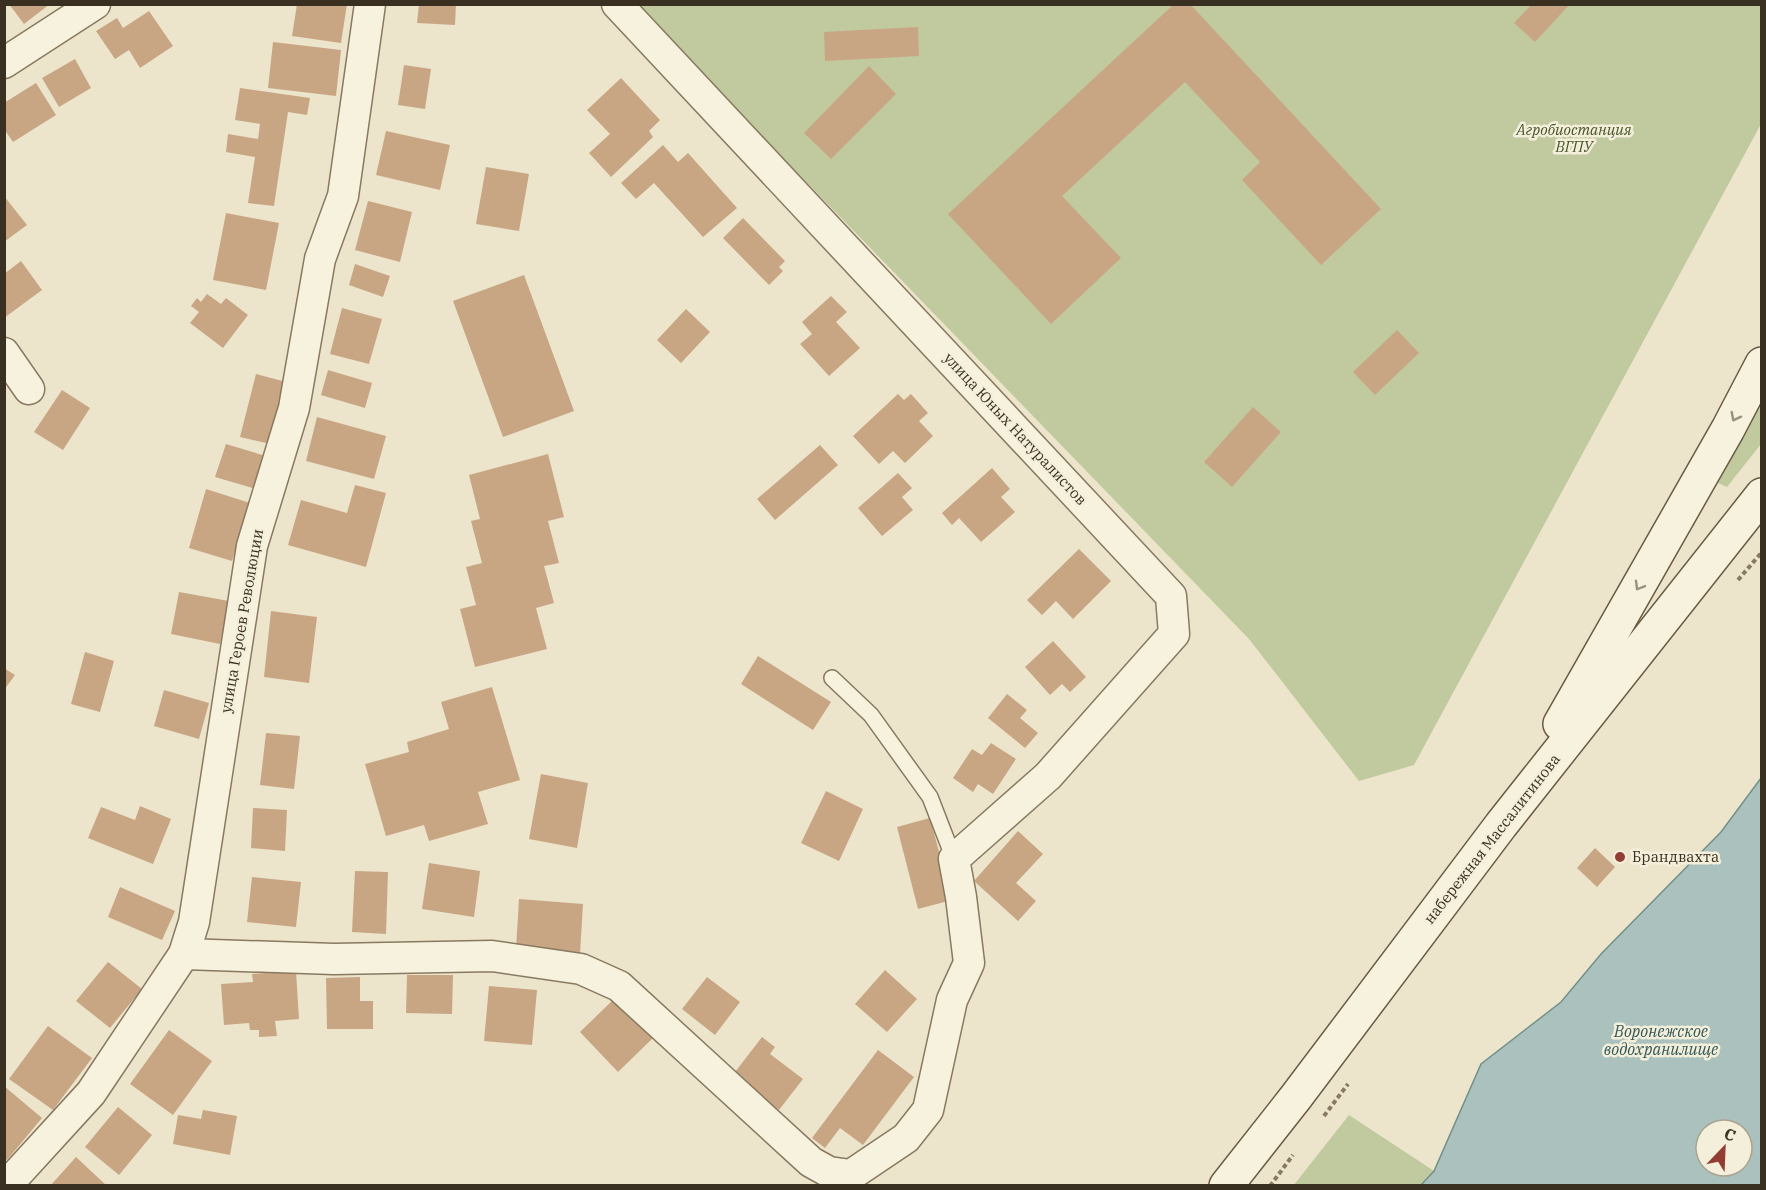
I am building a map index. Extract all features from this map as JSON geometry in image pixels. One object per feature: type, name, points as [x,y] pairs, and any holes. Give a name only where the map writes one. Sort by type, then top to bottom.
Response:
[{"type":"main road","points":[[1501,825],[1712,459],[1761,364]]},
{"type":"main road","name":"набережная Массалитинова","points":[[1226,1185],[1501,825],[1761,495]]},
{"type":"street","points":[[4,63],[95,4]]},
{"type":"street","name":"улица Героев Революции","points":[[6,1185],[91,1093],[184,954],[194,922],[252,546],[294,408],[320,259],[343,196],[370,4]]},
{"type":"street","name":"улица Юных Натуралистов","points":[[617,4],[1171,596],[1174,634],[1048,776],[954,859]]},
{"type":"street","points":[[4,353],[29,389]]},
{"type":"street","points":[[184,954],[334,959],[492,956],[582,969],[620,986],[811,1162],[829,1172],[851,1175],[906,1138],[928,1110],[952,1000],[969,963],[954,859]]},
{"type":"lane","points":[[832,678],[871,715],[930,797],[954,859]]},
{"type":"path","points":[[1732,587],[1761,552]]},
{"type":"path","points":[[1318,1123],[1353,1077]]},
{"type":"path","points":[[1270,1185],[1298,1150]]},
{"type":"green space","name":"Агробиостанция ВГПУ","points":[[635,5],[1761,5],[1761,124],[1414,765],[1359,781],[1249,639]]},
{"type":"green space","points":[[1761,401],[1761,444],[1727,487],[1718,483]]},
{"type":"green space","points":[[1349,1115],[1434,1171],[1421,1185],[1293,1186]]},
{"type":"water","name":"Воронежское водохранилище","points":[[1761,778],[1761,1185],[1421,1185],[1434,1171],[1481,1064],[1561,1002],[1601,954],[1721,832]]},
{"type":"building","points":[[9,4],[50,4],[24,24]]},
{"type":"building","points":[[297,4],[347,4],[341,43],[292,36]]},
{"type":"building","points":[[419,4],[456,4],[455,25],[417,23]]},
{"type":"building","points":[[1174,4],[1190,4],[1381,209],[1321,265],[1242,180],[1260,162],[1185,82],[1062,196],[1121,258],[1051,324],[948,214]]},
{"type":"building","points":[[1532,4],[1570,4],[1535,42],[1514,23]]},
{"type":"building","points":[[149,11],[173,46],[140,68],[129,50],[115,59],[96,31],[117,18],[123,28]]},
{"type":"building","points":[[918,27],[919,56],[825,61],[824,32]]},
{"type":"building","points":[[273,42],[341,50],[336,96],[268,88]]},
{"type":"building","points":[[75,59],[91,88],[59,107],[42,78]]},
{"type":"building","points":[[404,65],[431,69],[425,109],[398,105]]},
{"type":"building","points":[[869,66],[896,94],[831,159],[804,133]]},
{"type":"building","points":[[621,78],[660,120],[649,131],[653,137],[611,177],[589,153],[610,134],[587,110]]},
{"type":"building","points":[[36,83],[56,115],[13,142],[4,129],[4,103]]},
{"type":"building","points":[[240,88],[310,98],[307,115],[288,112],[274,206],[248,203],[255,157],[226,152],[228,134],[258,139],[260,124],[235,120]]},
{"type":"building","points":[[386,131],[450,145],[440,190],[376,175]]},
{"type":"building","points":[[663,145],[678,162],[688,153],[737,208],[703,237],[654,183],[636,199],[621,183]]},
{"type":"building","points":[[486,167],[529,174],[519,231],[476,224]]},
{"type":"building","points":[[4,196],[27,225],[4,242]]},
{"type":"building","points":[[368,201],[412,212],[400,262],[355,250]]},
{"type":"building","points":[[226,213],[279,223],[266,290],[213,280]]},
{"type":"building","points":[[743,218],[785,261],[779,267],[783,271],[769,285],[723,238]]},
{"type":"building","points":[[21,261],[42,290],[4,318],[4,274]]},
{"type":"building","points":[[355,264],[390,276],[383,297],[349,285]]},
{"type":"building","points":[[524,275],[574,411],[503,437],[453,301]]},
{"type":"building","points":[[207,294],[221,304],[226,298],[248,315],[223,348],[190,323],[199,312],[191,306],[197,298],[201,302]]},
{"type":"building","points":[[831,296],[847,312],[836,322],[860,348],[829,376],[800,344],[812,334],[802,322]]},
{"type":"building","points":[[342,308],[382,319],[369,364],[330,354]]},
{"type":"building","points":[[686,309],[710,332],[681,363],[657,340]]},
{"type":"building","points":[[1397,330],[1419,353],[1375,395],[1353,372]]},
{"type":"building","points":[[328,370],[372,383],[365,408],[321,395]]},
{"type":"building","points":[[256,374],[290,383],[275,445],[240,437]]},
{"type":"building","points":[[62,390],[90,408],[63,450],[34,432]]},
{"type":"building","points":[[898,394],[904,400],[911,394],[928,413],[919,421],[933,436],[905,463],[893,451],[879,464],[853,436]]},
{"type":"building","points":[[1253,407],[1281,432],[1232,487],[1204,462]]},
{"type":"building","points":[[317,417],[386,436],[374,479],[306,461]]},
{"type":"building","points":[[226,444],[269,457],[259,490],[215,477]]},
{"type":"building","points":[[820,445],[838,465],[775,520],[757,499]]},
{"type":"building","points":[[548,454],[564,517],[548,521],[559,563],[544,566],[554,603],[536,608],[547,649],[475,667],[460,609],[476,605],[466,567],[482,563],[471,521],[480,519],[469,475]]},
{"type":"building","points":[[992,468],[1010,489],[1001,497],[1015,512],[981,542],[959,518],[952,525],[942,513]]},
{"type":"building","points":[[898,473],[912,488],[902,497],[913,510],[882,536],[858,508]]},
{"type":"building","points":[[355,485],[386,493],[366,567],[288,545],[301,500],[347,513]]},
{"type":"building","points":[[206,489],[250,503],[232,561],[189,548]]},
{"type":"building","points":[[1079,549],[1111,581],[1073,619],[1056,601],[1042,615],[1027,600]]},
{"type":"building","points":[[179,592],[229,601],[220,644],[171,634]]},
{"type":"building","points":[[271,611],[317,617],[309,683],[264,677]]},
{"type":"building","points":[[1053,641],[1086,677],[1070,692],[1062,684],[1050,695],[1025,667]]},
{"type":"building","points":[[85,652],[114,661],[100,712],[71,704]]},
{"type":"building","points":[[758,656],[831,702],[813,730],[741,684]]},
{"type":"building","points":[[4,668],[15,675],[4,690]]},
{"type":"building","points":[[492,687],[520,780],[478,792],[488,824],[429,841],[424,825],[386,836],[365,764],[409,752],[407,742],[449,729],[441,702]]},
{"type":"building","points":[[164,690],[209,703],[199,739],[154,726]]},
{"type":"building","points":[[1007,694],[1027,710],[1020,718],[1038,733],[1025,748],[988,718]]},
{"type":"building","points":[[266,733],[300,736],[294,789],[260,785]]},
{"type":"building","points":[[991,743],[1016,759],[993,794],[978,784],[973,792],[953,778],[972,749],[982,755]]},
{"type":"building","points":[[541,774],[588,783],[577,848],[529,839]]},
{"type":"building","points":[[826,791],[863,809],[839,861],[801,843]]},
{"type":"building","points":[[140,806],[171,819],[153,864],[88,838],[101,807],[135,820]]},
{"type":"building","points":[[253,808],[287,810],[285,851],[251,848]]},
{"type":"building","points":[[930,818],[952,900],[918,909],[897,827]]},
{"type":"building","points":[[1018,831],[1043,854],[1016,883],[1036,901],[1018,921],[974,881]]},
{"type":"building","points":[[1595,848],[1615,867],[1597,887],[1577,868]]},
{"type":"building","points":[[429,863],[480,871],[474,917],[422,909]]},
{"type":"building","points":[[355,871],[388,872],[386,934],[352,932]]},
{"type":"building","points":[[252,877],[301,882],[296,927],[247,922]]},
{"type":"building","points":[[120,887],[175,911],[162,940],[108,917]]},
{"type":"building","points":[[519,899],[583,904],[580,954],[516,949]]},
{"type":"building","points":[[108,962],[142,989],[110,1028],[76,1001]]},
{"type":"building","points":[[885,970],[917,999],[887,1032],[855,1004]]},
{"type":"building","points":[[296,971],[299,1019],[275,1021],[277,1036],[259,1037],[259,1030],[250,1030],[249,1023],[224,1025],[221,984],[253,982],[252,974]]},
{"type":"building","points":[[407,975],[453,975],[452,1014],[406,1013]]},
{"type":"building","points":[[360,977],[360,1001],[373,1001],[373,1029],[327,1029],[326,978]]},
{"type":"building","points":[[707,977],[740,1002],[715,1035],[682,1009]]},
{"type":"building","points":[[489,986],[537,990],[532,1045],[484,1041]]},
{"type":"building","points":[[615,998],[653,1038],[618,1072],[580,1032]]},
{"type":"building","points":[[48,1026],[92,1058],[53,1110],[9,1079]]},
{"type":"building","points":[[169,1030],[212,1061],[173,1115],[130,1084]]},
{"type":"building","points":[[762,1037],[775,1047],[770,1054],[803,1079],[779,1110],[732,1076]]},
{"type":"building","points":[[878,1050],[914,1077],[863,1145],[840,1128],[825,1148],[812,1138]]},
{"type":"building","points":[[4,1086],[42,1118],[7,1160],[4,1158]]},
{"type":"building","points":[[118,1107],[152,1135],[119,1175],[85,1147]]},
{"type":"building","points":[[203,1110],[237,1116],[230,1155],[173,1144],[178,1115],[201,1119]]},
{"type":"building","points":[[76,1157],[107,1186],[50,1186]]},
{"type":"place","name":"Брандвахта","points":[[1620,857]]}]
